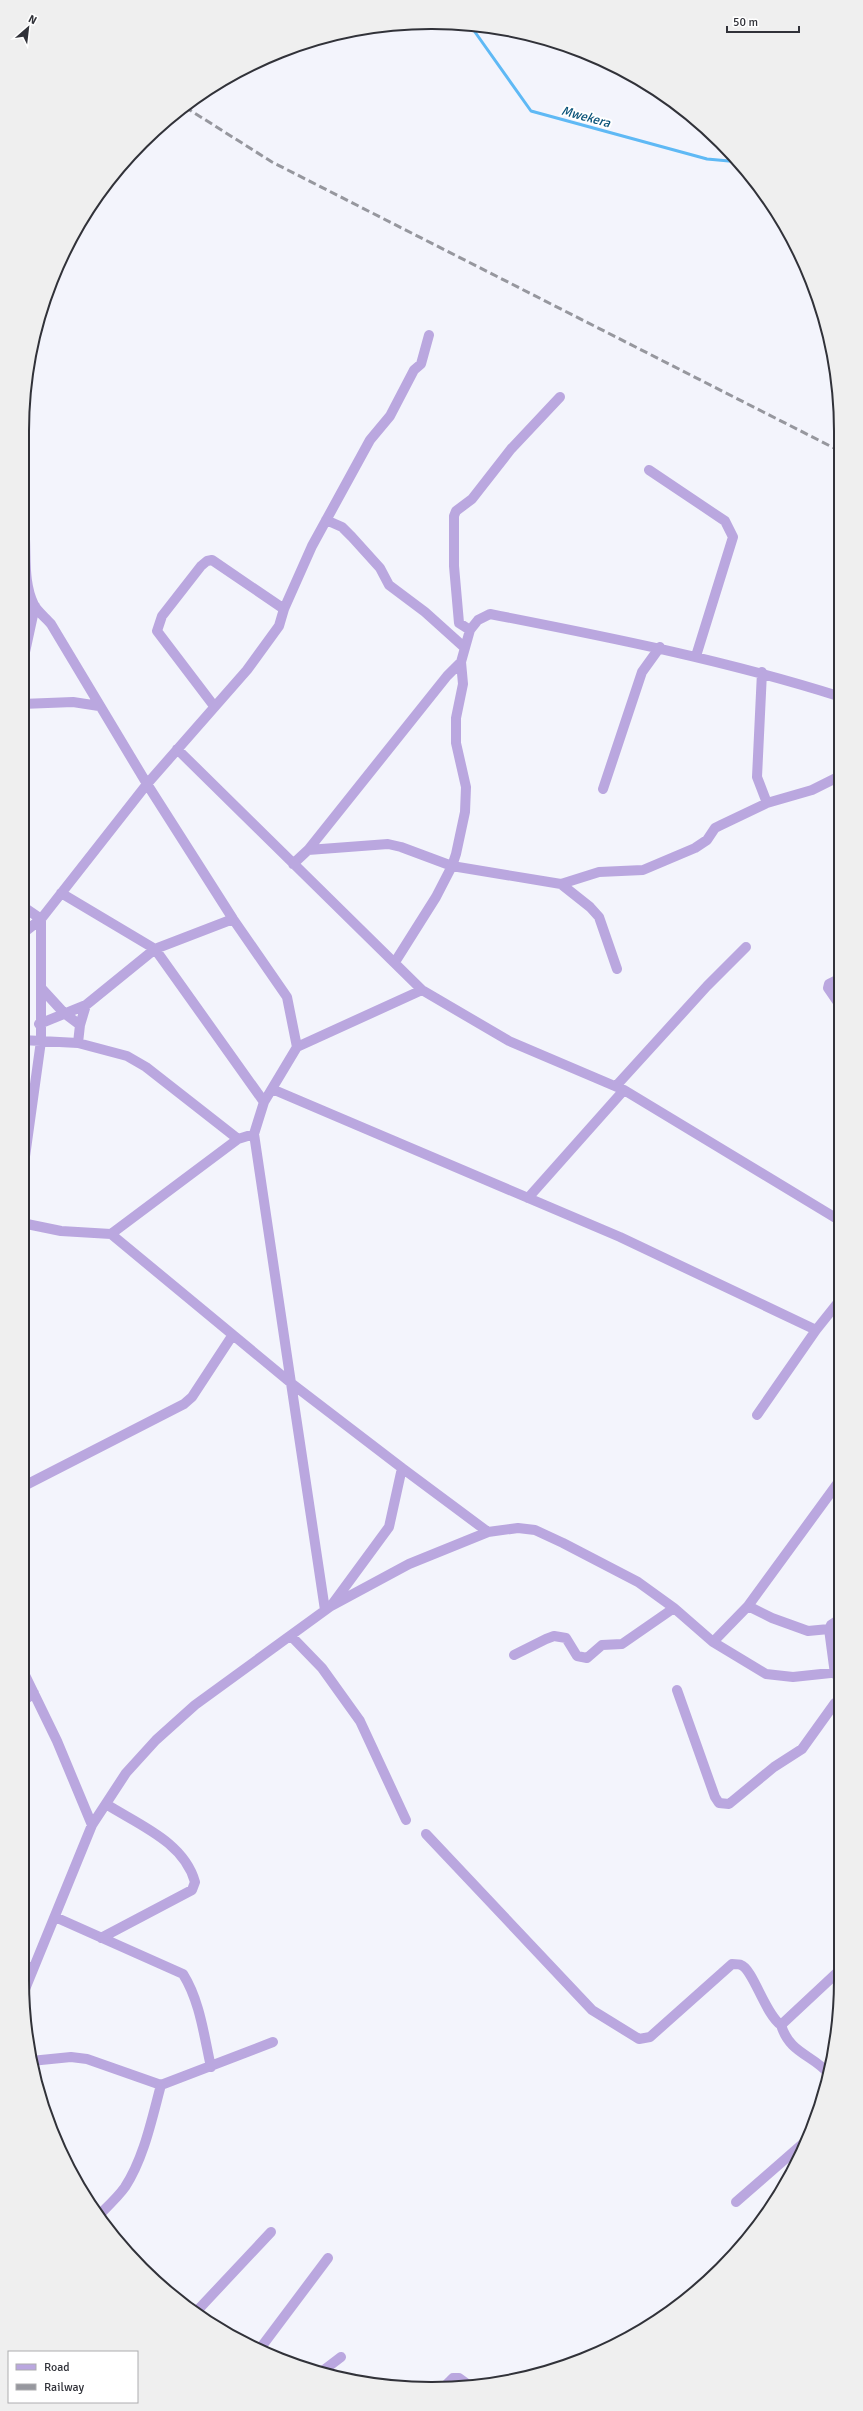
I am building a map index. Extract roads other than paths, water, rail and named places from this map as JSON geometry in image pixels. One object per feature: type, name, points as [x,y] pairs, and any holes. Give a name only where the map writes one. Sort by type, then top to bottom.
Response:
[{"type":"street","points":[[29,928],[40,919],[147,784],[262,651],[279,626],[284,609],[326,520],[370,440],[390,416],[414,370],[421,364],[429,335]]},
{"type":"street","points":[[470,630],[459,623],[454,566],[454,516],[456,511],[472,499],[506,455],[560,396]]},
{"type":"street","points":[[649,470],[725,521],[733,537],[696,656]]},
{"type":"street","points":[[326,520],[347,532],[376,563],[389,585],[421,608],[465,648]]},
{"type":"street","points":[[214,706],[157,632],[162,616],[201,566],[207,561],[212,560],[284,609]]},
{"type":"street","points":[[29,586],[35,606],[51,624],[147,784],[233,919],[287,996],[297,1047]]},
{"type":"street","points":[[29,634],[35,606]]},
{"type":"street","points":[[395,962],[452,866],[465,812],[466,787],[456,743],[456,718],[463,684],[461,662],[470,630],[478,620],[490,614],[660,647],[762,672],[834,695]]},
{"type":"street","points":[[603,789],[642,672],[660,647]]},
{"type":"street","points":[[293,864],[308,850],[423,704],[461,662]]},
{"type":"street","points":[[762,672],[757,777],[768,803]]},
{"type":"street","points":[[29,704],[73,702],[100,706]]},
{"type":"street","points":[[177,749],[422,990],[509,1041],[620,1088],[834,1217]]},
{"type":"street","points":[[308,850],[388,844],[401,847],[452,866],[560,884],[600,872],[643,870],[668,861],[707,840],[715,828],[721,825],[768,803],[812,790],[834,779]]},
{"type":"street","points":[[560,884],[590,907],[598,917],[617,969]]},
{"type":"street","points":[[61,893],[155,949],[264,1102]]},
{"type":"street","points":[[29,911],[40,919]]},
{"type":"street","points":[[29,1128],[41,1041],[39,1024],[42,989],[40,919]]},
{"type":"street","points":[[39,1024],[86,1005],[155,949],[233,919]]},
{"type":"street","points":[[528,1198],[706,986],[746,947]]},
{"type":"street","points":[[834,982],[829,984],[828,988],[834,997]]},
{"type":"street","points":[[42,989],[64,1013],[80,1025]]},
{"type":"street","points":[[328,1608],[291,1383],[254,1134],[264,1102],[297,1047],[422,990]]},
{"type":"street","points":[[78,1043],[80,1025],[86,1005]]},
{"type":"street","points":[[29,1040],[78,1043],[127,1056],[146,1067],[238,1139]]},
{"type":"street","points":[[272,1089],[620,1237],[816,1330]]},
{"type":"street","points":[[111,1234],[238,1139],[254,1134]]},
{"type":"street","points":[[29,1224],[61,1231],[111,1234],[232,1336],[291,1383],[488,1532]]},
{"type":"street","points":[[757,1416],[816,1330],[834,1308]]},
{"type":"street","points":[[29,1483],[184,1404],[192,1397],[232,1336]]},
{"type":"street","points":[[328,1608],[388,1527],[402,1468]]},
{"type":"street","points":[[713,1642],[748,1606],[834,1488]]},
{"type":"street","points":[[29,1979],[92,1825],[126,1773],[156,1740],[195,1705],[328,1608],[409,1564],[488,1532],[518,1528],[535,1530],[638,1582],[674,1608],[713,1642],[766,1674],[793,1677],[834,1673]]},
{"type":"street","points":[[748,1606],[772,1618],[808,1631],[829,1629]]},
{"type":"street","points":[[514,1655],[554,1636],[566,1638],[577,1656],[584,1659],[602,1645],[622,1644],[674,1608]]},
{"type":"street","points":[[834,1623],[829,1629],[834,1653]]},
{"type":"street","points":[[291,1636],[322,1668],[360,1721],[406,1820]]},
{"type":"street","points":[[29,1683],[57,1741],[92,1825]]},
{"type":"street","points":[[677,1690],[715,1797],[719,1803],[729,1804],[774,1767],[802,1748],[834,1704]]},
{"type":"street","points":[[29,1697],[34,1693]]},
{"type":"street","points":[[101,1938],[192,1890],[195,1882],[192,1872],[178,1851],[106,1804]]},
{"type":"street","points":[[426,1834],[592,2010],[620,2029],[639,2039],[650,2037],[732,1964],[742,1965],[749,1971],[756,1989],[772,2015],[781,2025],[784,2034],[793,2047],[824,2068]]},
{"type":"street","points":[[55,1917],[183,1974],[189,1983],[199,2012],[211,2067]]},
{"type":"street","points":[[29,1969],[32,1972]]},
{"type":"street","points":[[781,2025],[834,1976]]},
{"type":"street","points":[[38,2061],[71,2057],[87,2059],[161,2085],[274,2042]]},
{"type":"street","points":[[102,2211],[124,2187],[133,2172],[161,2085]]},
{"type":"street","points":[[736,2202],[796,2150]]},
{"type":"street","points":[[199,2308],[271,2232]]},
{"type":"street","points":[[263,2345],[328,2258]]},
{"type":"street","points":[[327,2368],[341,2357]]},
{"type":"street","points":[[450,2381],[453,2378],[459,2378],[463,2381]]},
{"type":"waterway","name":"Mwekera","points":[[474,31],[531,111],[707,159],[729,161]]},
{"type":"railway","points":[[189,110],[272,162],[834,448]]}]
